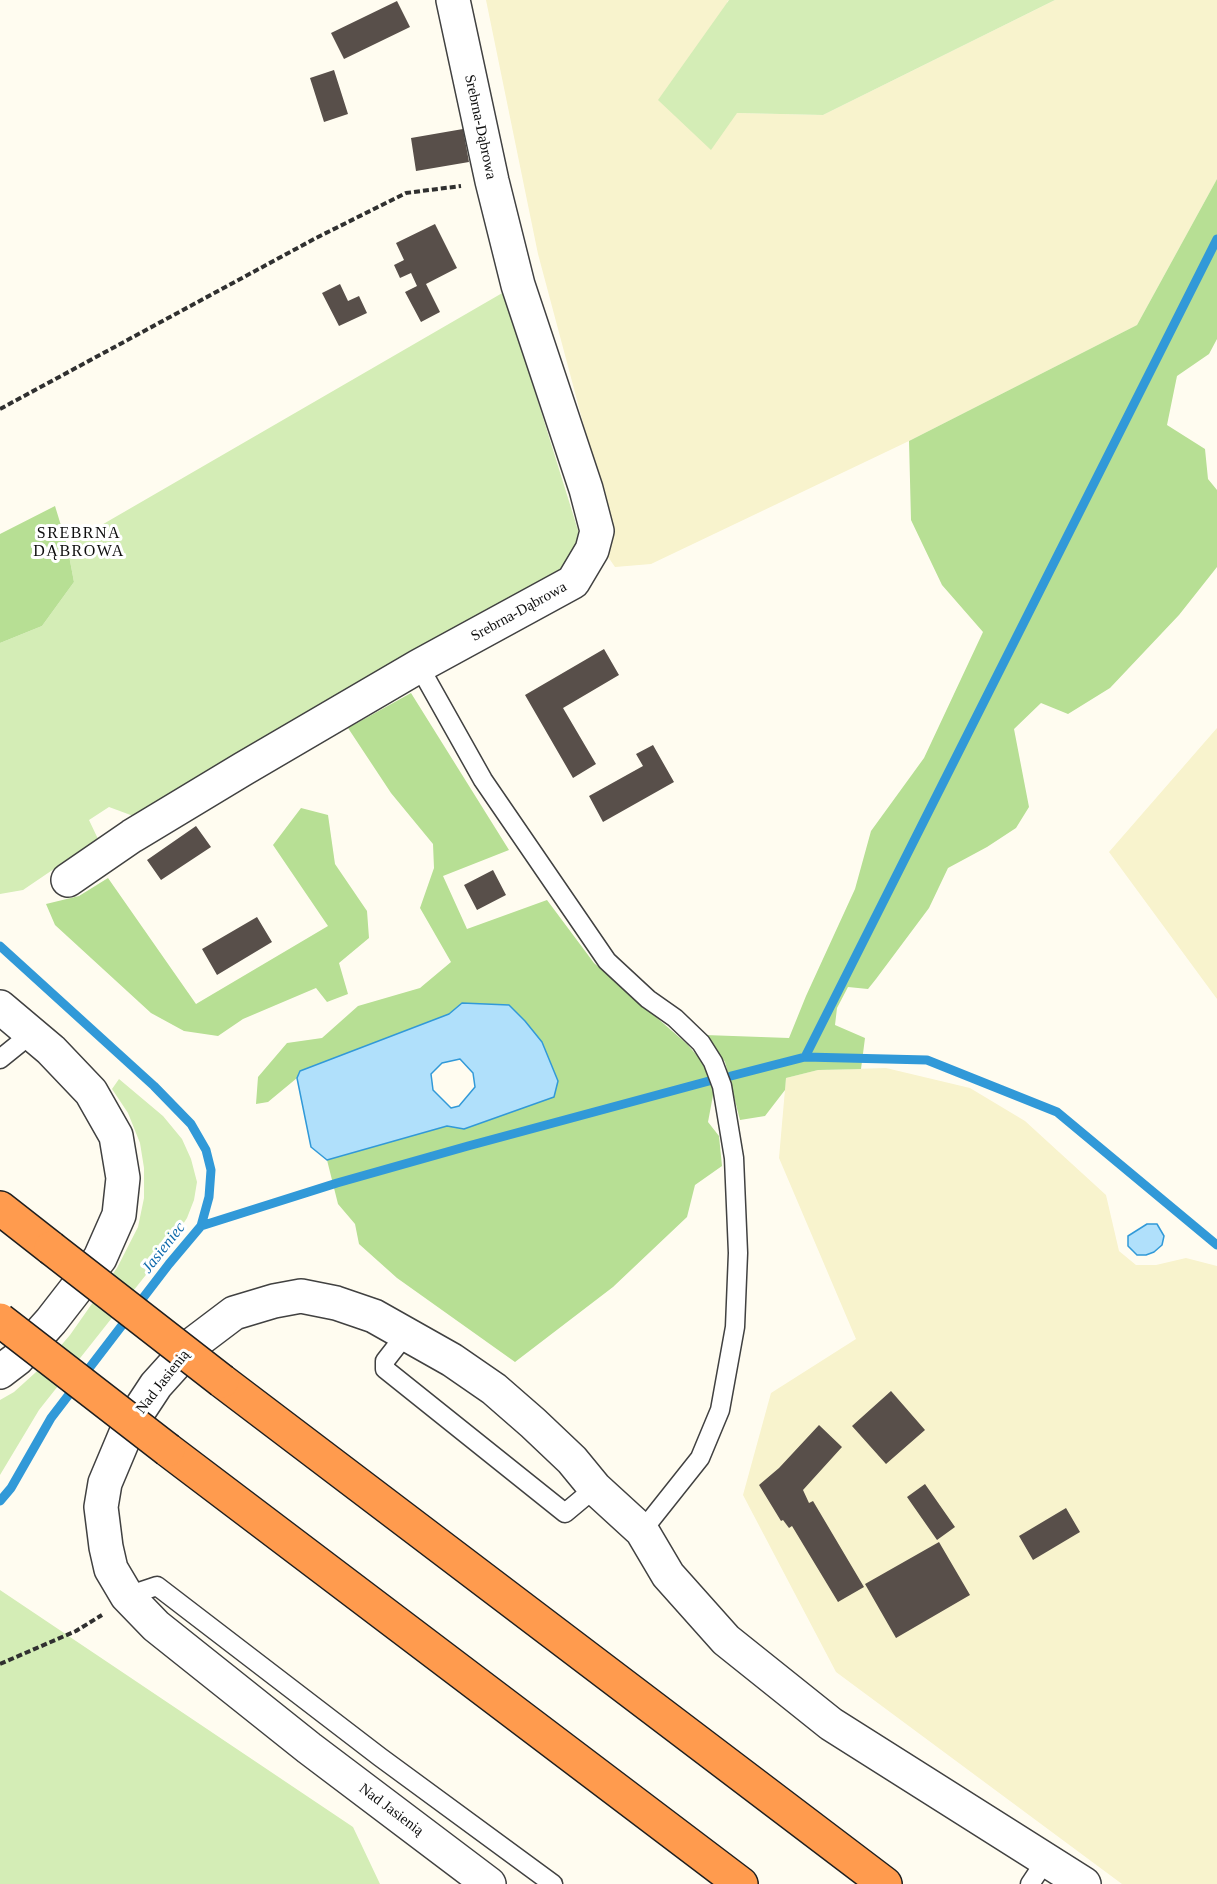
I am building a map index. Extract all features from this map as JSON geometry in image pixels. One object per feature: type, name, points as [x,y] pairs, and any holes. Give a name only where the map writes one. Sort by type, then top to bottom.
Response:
[{"type":"highway","points":[[0,1208],[222,1381],[885,1884]]},
{"type":"highway","points":[[0,1320],[741,1884]]},
{"type":"street","name":"Srebrna-Dąbrowa","points":[[68,880],[132,836],[243,768],[419,666],[573,582],[592,550],[597,531],[586,489],[518,285],[492,181],[453,0]]},
{"type":"street","points":[[0,1007],[51,1050],[91,1092],[116,1136],[123,1178],[119,1215],[100,1258],[51,1321],[17,1359],[0,1372]]},
{"type":"street","name":"Nad Jasienią","points":[[489,1884],[261,1710],[156,1626],[127,1596],[111,1569],[101,1507],[105,1482],[129,1426],[156,1385],[193,1344],[234,1313],[301,1296],[336,1303],[374,1316],[453,1360],[494,1389],[572,1460],[596,1488],[642,1531],[668,1575],[726,1640],[831,1724],[1038,1872],[1084,1884]]},
{"type":"lane","points":[[419,666],[483,780],[607,961],[701,1043],[713,1062],[722,1086],[734,1158],[738,1253],[733,1339],[720,1410],[700,1458],[642,1531]]},
{"type":"lane","points":[[0,1059],[31,1034]]},
{"type":"lane","points":[[406,1334],[385,1361],[385,1369],[565,1513],[596,1488]]},
{"type":"lane","points":[[127,1596],[157,1586],[380,1757],[553,1884]]},
{"type":"path","points":[[0,409],[315,238],[406,193],[492,181]]},
{"type":"path","points":[[0,1664],[76,1631],[127,1596]]},
{"type":"shaded area","points":[[486,0],[729,0],[727,2],[737,113],[823,115],[1055,0],[1217,0],[1217,179],[1137,325],[909,441],[651,564],[615,567],[602,548],[609,520],[538,254]]},
{"type":"shaded area","points":[[1217,728],[1217,999],[1109,852]]},
{"type":"shaded area","points":[[886,1068],[970,1088],[1025,1121],[1106,1195],[1119,1251],[1136,1265],[1156,1265],[1186,1258],[1217,1266],[1217,1884],[1122,1884],[836,1672],[743,1495],[771,1393],[856,1339],[779,1158],[786,1078],[818,1070]]},
{"type":"green space","points":[[729,0],[1055,0],[823,115],[737,113],[711,150],[658,100]]},
{"type":"green space","points":[[1217,179],[1217,339],[1209,354],[1177,376],[1167,425],[1205,449],[1208,479],[1217,490],[1217,567],[1179,615],[1110,688],[1068,714],[1041,703],[1014,729],[1029,807],[1016,828],[948,868],[929,908],[876,979],[868,989],[848,987],[837,1008],[835,1025],[865,1038],[861,1069],[818,1070],[786,1078],[785,1090],[765,1116],[740,1120],[725,1062],[705,1035],[789,1038],[855,889],[871,831],[924,758],[983,632],[942,585],[911,520],[909,441],[1137,325]]},
{"type":"green space","points":[[504,292],[581,540],[569,564],[136,817],[109,807],[89,820],[98,839],[23,890],[0,894],[0,643],[42,626],[74,582],[67,545]]},
{"type":"green space","points":[[55,506],[67,545],[74,582],[42,626],[0,643],[0,534]]},
{"type":"green space","points":[[411,693],[509,850],[443,876],[467,929],[547,900],[594,963],[687,1044],[706,1066],[714,1090],[708,1122],[719,1136],[722,1166],[695,1185],[687,1217],[613,1287],[515,1362],[397,1278],[359,1244],[355,1224],[338,1204],[327,1160],[447,1126],[464,1129],[554,1097],[462,1004],[449,1014],[300,1071],[297,1078],[268,1102],[256,1104],[258,1077],[287,1043],[322,1038],[358,1006],[420,988],[451,962],[420,908],[434,868],[433,844],[391,793],[348,728]]},
{"type":"green space","points":[[301,808],[328,815],[335,864],[367,911],[369,938],[339,963],[348,994],[327,1002],[316,988],[243,1019],[218,1036],[184,1031],[151,1013],[55,925],[46,904],[79,896],[108,878],[196,1004],[328,926],[273,845]]},
{"type":"green space","points":[[119,1079],[163,1116],[182,1139],[191,1159],[197,1182],[194,1200],[187,1218],[168,1247],[39,1410],[0,1475],[0,1400],[14,1392],[46,1363],[70,1335],[117,1268],[138,1227],[144,1198],[144,1168],[140,1143],[128,1113],[112,1089]]},
{"type":"green space","points":[[0,1590],[353,1827],[380,1884],[0,1884]]},
{"type":"water","points":[[462,1003],[509,1005],[542,1042],[558,1081],[554,1097],[464,1129],[447,1126],[327,1160],[311,1147],[297,1078],[300,1071],[449,1014]],"holes":[[[460,1059],[473,1073],[475,1087],[459,1106],[451,1108],[433,1090],[431,1074],[442,1063]]]},
{"type":"water","points":[[1147,1224],[1157,1224],[1164,1236],[1162,1245],[1154,1252],[1137,1255],[1128,1246],[1128,1236]]},
{"type":"building","points":[[397,1],[410,27],[344,59],[331,33]]},
{"type":"building","points":[[334,70],[348,114],[324,122],[310,78]]},
{"type":"building","points":[[463,129],[469,162],[416,171],[411,138]]},
{"type":"building","points":[[435,224],[457,268],[426,284],[440,312],[421,322],[405,292],[417,286],[411,273],[400,278],[394,265],[404,260],[396,243]]},
{"type":"building","points":[[340,284],[348,301],[359,296],[367,313],[339,326],[322,293]]},
{"type":"building","points":[[604,649],[619,675],[563,708],[596,764],[573,778],[525,695]]},
{"type":"building","points":[[653,745],[674,782],[603,822],[589,796],[643,766],[636,754]]},
{"type":"building","points":[[196,826],[211,847],[161,880],[147,860]]},
{"type":"building","points":[[493,870],[506,895],[477,910],[464,885]]},
{"type":"building","points":[[257,917],[272,942],[217,975],[202,949]]},
{"type":"building","points":[[891,1391],[925,1430],[886,1464],[852,1426]]},
{"type":"building","points":[[819,1425],[842,1447],[803,1490],[809,1503],[813,1501],[864,1587],[838,1602],[792,1526],[789,1528],[783,1520],[781,1521],[759,1485],[779,1468]]},
{"type":"building","points":[[925,1484],[955,1527],[937,1540],[907,1497]]},
{"type":"building","points":[[1066,1508],[1080,1532],[1033,1560],[1019,1536]]},
{"type":"building","points":[[939,1542],[970,1595],[896,1638],[865,1584]]},
{"type":"waterway","points":[[805,1057],[1217,239]]},
{"type":"waterway","name":"Jasieniec","points":[[0,946],[154,1086],[191,1124],[206,1150],[211,1170],[209,1197],[201,1226],[169,1264],[51,1418],[11,1488],[0,1501]]},
{"type":"waterway","points":[[731,1076],[805,1057],[927,1060],[1057,1112],[1217,1245]]},
{"type":"waterway","points":[[201,1226],[337,1183],[709,1081]]},
{"type":"district","name":"SREBRNA DĄBROWA","points":[[79,543]]}]
